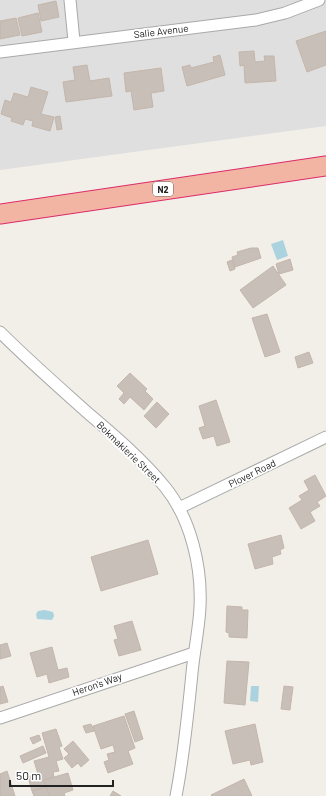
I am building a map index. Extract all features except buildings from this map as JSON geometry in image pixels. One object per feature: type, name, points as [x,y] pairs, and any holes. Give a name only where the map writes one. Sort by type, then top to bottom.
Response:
[{"type":"highway","name":"N2","points":[[0,214],[326,166]]},
{"type":"street","points":[[70,0],[74,41]]},
{"type":"street","name":"Salie Avenue","points":[[0,52],[74,41],[256,20],[286,13],[319,0]]},
{"type":"street","name":"Bokmakierie Street","points":[[0,332],[30,362],[138,458],[166,488],[179,508],[196,557],[199,576],[200,607],[187,725],[176,796]]},
{"type":"street","name":"Plover Road","points":[[179,508],[326,437]]},
{"type":"street","name":"Heron's Way","points":[[0,718],[194,653]]},
{"type":"shaded area","points":[[0,0],[326,0],[326,126],[0,170]]},
{"type":"water","points":[[283,240],[288,256],[277,260],[271,244]]},
{"type":"water","points":[[45,610],[53,612],[54,616],[52,620],[37,619],[36,614],[38,611]]},
{"type":"water","points":[[251,686],[259,686],[258,702],[250,701]]}]
